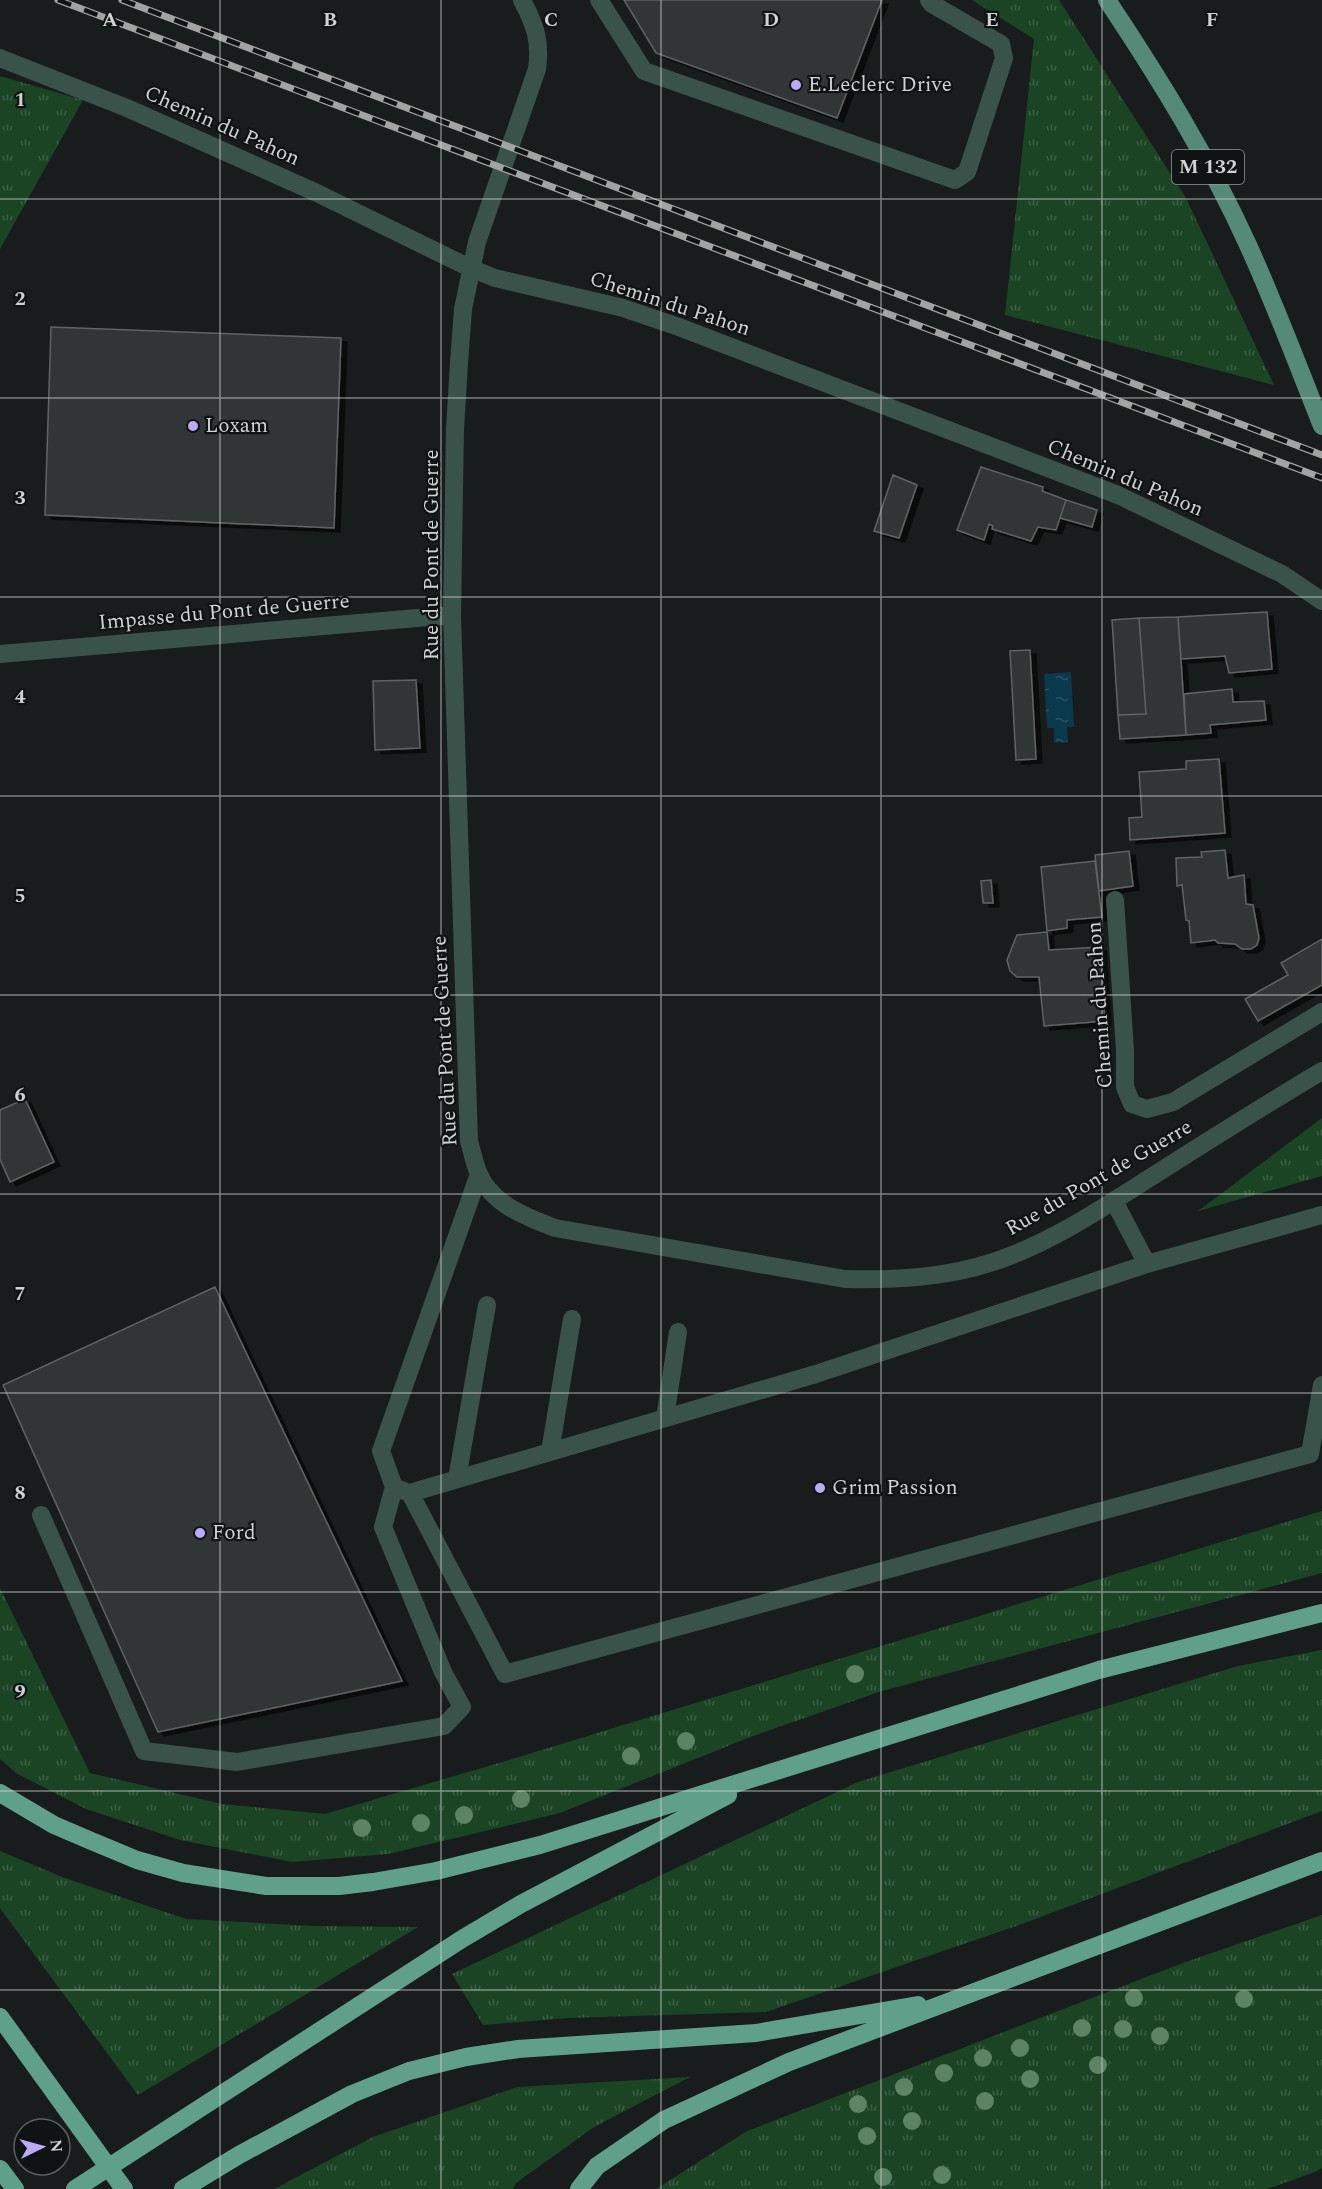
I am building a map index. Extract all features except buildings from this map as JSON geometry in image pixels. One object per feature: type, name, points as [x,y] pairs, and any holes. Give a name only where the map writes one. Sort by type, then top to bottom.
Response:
[{"type":"highway","points":[[0,1793],[54,1825],[137,1860],[183,1873],[266,1886],[302,1887],[339,1886],[407,1877],[540,1845],[1099,1670],[1322,1613]]},
{"type":"highway","points":[[75,2189],[462,1939],[521,1905],[766,1775]]},
{"type":"highway","points":[[579,2189],[597,2166],[664,2120],[789,2062],[1322,1861]]},
{"type":"highway","points":[[183,2189],[239,2155],[352,2094],[409,2071],[466,2057],[518,2049],[756,2033],[959,1998]]},
{"type":"highway","points":[[0,2017],[124,2189]]},
{"type":"highway","points":[[0,2169],[15,2189]]},
{"type":"highway","points":[[0,2181],[4,2189]]},
{"type":"main road","name":"M 132","points":[[1107,0],[1150,64],[1194,141],[1247,244],[1322,426]]},
{"type":"street","name":"Rue du Pont de Guerre","points":[[522,0],[536,30],[540,51],[537,69],[496,183],[470,268],[463,309],[458,374],[452,615],[469,1141],[479,1174],[493,1195],[520,1215],[555,1228],[845,1279],[889,1280],[927,1276],[990,1263],[1043,1242],[1114,1201],[1267,1103],[1322,1071]]},
{"type":"street","points":[[599,0],[644,71],[955,180],[967,172],[1004,58],[1002,44],[932,4],[929,0]]},
{"type":"street","name":"Chemin du Pahon","points":[[0,58],[127,108],[306,188],[495,278],[623,308],[679,327],[1118,495],[1282,574],[1322,601]]},
{"type":"street","name":"Impasse du Pont de Guerre","points":[[0,654],[452,615]]},
{"type":"street","name":"Chemin du Pahon","points":[[1115,900],[1125,1050],[1125,1087],[1132,1104],[1146,1109],[1173,1102],[1322,1012]]},
{"type":"street","points":[[479,1174],[381,1450],[505,1674],[1310,1454],[1322,1385]]},
{"type":"street","points":[[1114,1201],[1147,1264]]},
{"type":"street","points":[[402,1490],[457,1479],[816,1374],[1147,1264],[1322,1215]]},
{"type":"street","points":[[457,1479],[487,1305]]},
{"type":"street","points":[[550,1452],[572,1319]]},
{"type":"street","points":[[665,1418],[678,1332]]},
{"type":"street","points":[[41,1515],[144,1750],[237,1762],[444,1726],[462,1707],[443,1672],[383,1527],[402,1490]]},
{"type":"green space","points":[[972,0],[1059,0],[1186,198],[1274,385],[1005,315],[1034,39]]},
{"type":"green space","points":[[0,76],[83,100],[0,249]]},
{"type":"green space","points":[[1322,1118],[1322,1176],[1198,1211]]},
{"type":"green space","points":[[1322,1511],[1322,1573],[882,1691],[753,1736],[560,1813],[388,1854],[292,1862],[180,1840],[86,1809],[16,1773],[0,1759],[0,1588],[90,1773],[222,1804],[325,1814],[519,1757]]},
{"type":"green space","points":[[1322,1650],[1322,1811],[1030,1921],[766,2012],[567,2018],[483,2025],[452,1974],[858,1782],[1238,1666]]},
{"type":"green space","points":[[0,1851],[62,1877],[186,1919],[313,1926],[418,1927],[138,2095],[0,1908]]},
{"type":"green space","points":[[1322,1915],[1322,2168],[1315,2172],[1267,2189],[656,2189],[747,2131],[1183,1963]]},
{"type":"green space","points":[[690,2077],[594,2127],[516,2183],[513,2189],[274,2189],[373,2137],[517,2087]]},
{"type":"water","points":[[1071,672],[1074,727],[1067,727],[1068,742],[1054,743],[1054,728],[1047,728],[1044,674]]},
{"type":"railway","points":[[58,0],[1322,478]]},
{"type":"railway","points":[[122,0],[1322,455]]},
{"type":"place","name":"E.Leclerc Drive","points":[[796,85]]},
{"type":"place","name":"Loxam","points":[[193,426]]},
{"type":"place","name":"Grim Passion","points":[[820,1488]]},
{"type":"place","name":"Ford","points":[[200,1533]]}]
